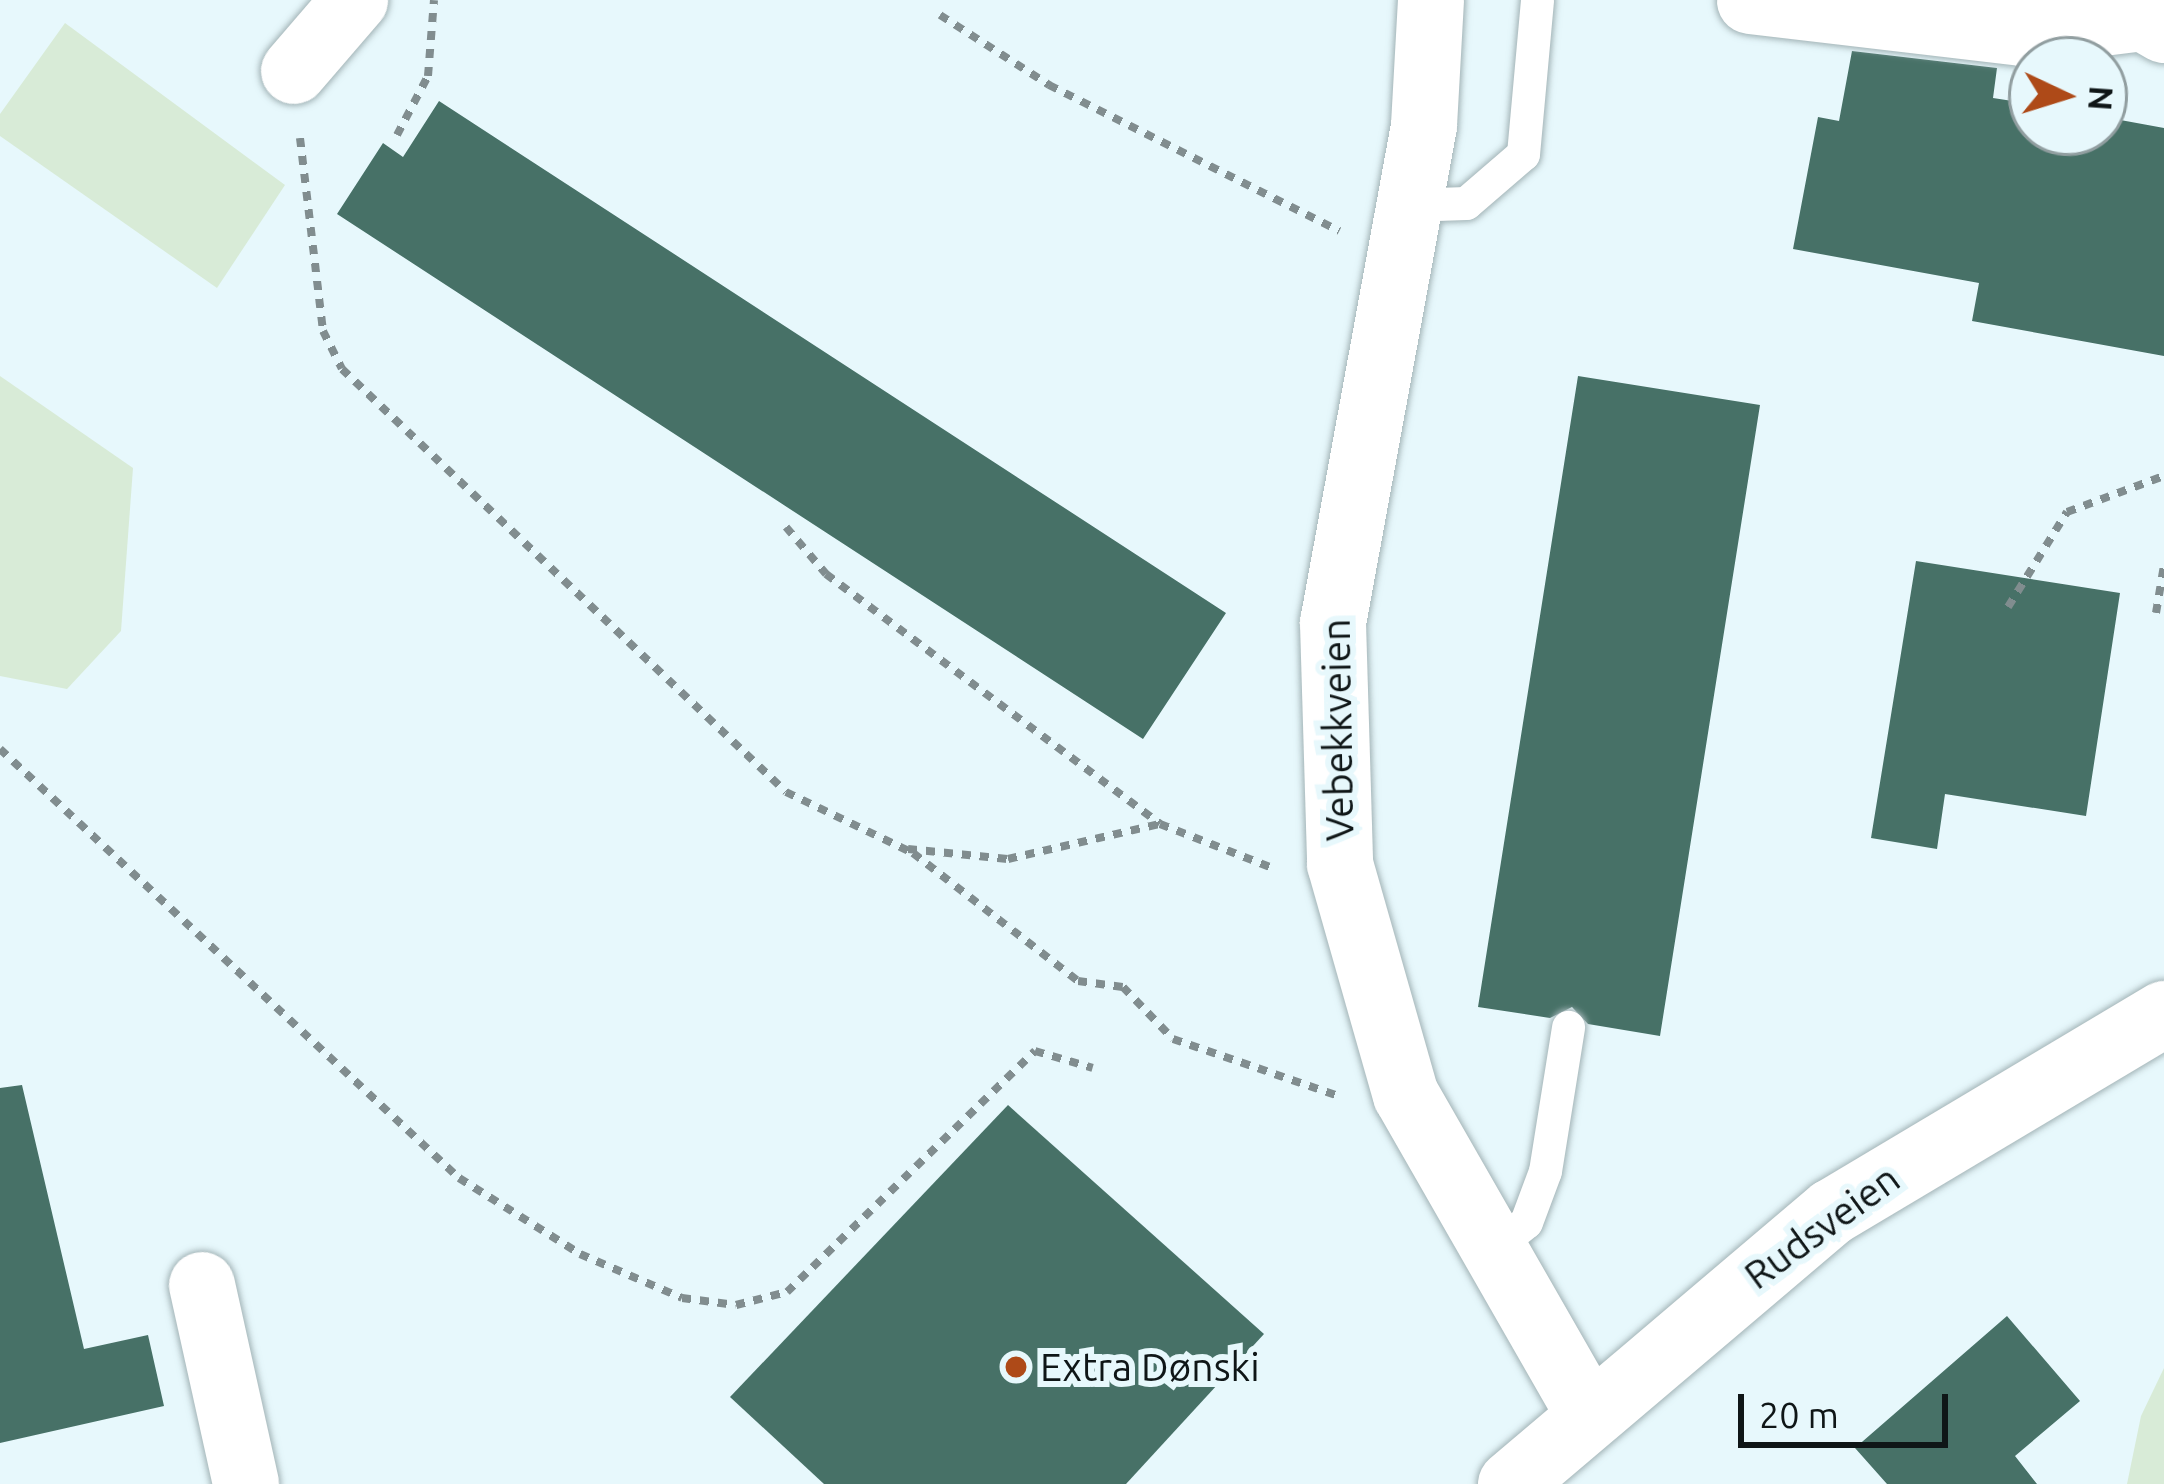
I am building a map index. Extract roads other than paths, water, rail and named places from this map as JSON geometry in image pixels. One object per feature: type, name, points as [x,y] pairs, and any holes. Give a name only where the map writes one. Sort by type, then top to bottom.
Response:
[{"type":"street","points":[[294,71],[355,0]]},
{"type":"street","name":"Vebekkveien","points":[[1431,0],[1401,230],[1333,623],[1349,898],[1406,1095],[1490,1251],[1587,1411]]},
{"type":"street","points":[[1750,2],[2022,33],[2147,16]]},
{"type":"street","name":"Rudsveien","points":[[1511,1484],[1587,1411],[1832,1212],[2164,1013]]},
{"type":"street","points":[[202,1285],[246,1484]]},
{"type":"lane","points":[[1401,230],[1466,203],[1523,154],[1538,0]]},
{"type":"lane","points":[[1490,1251],[1526,1222],[1545,1171],[1568,1027]]},
{"type":"place","name":"Extra Dønski","points":[[1016,1367]]}]
